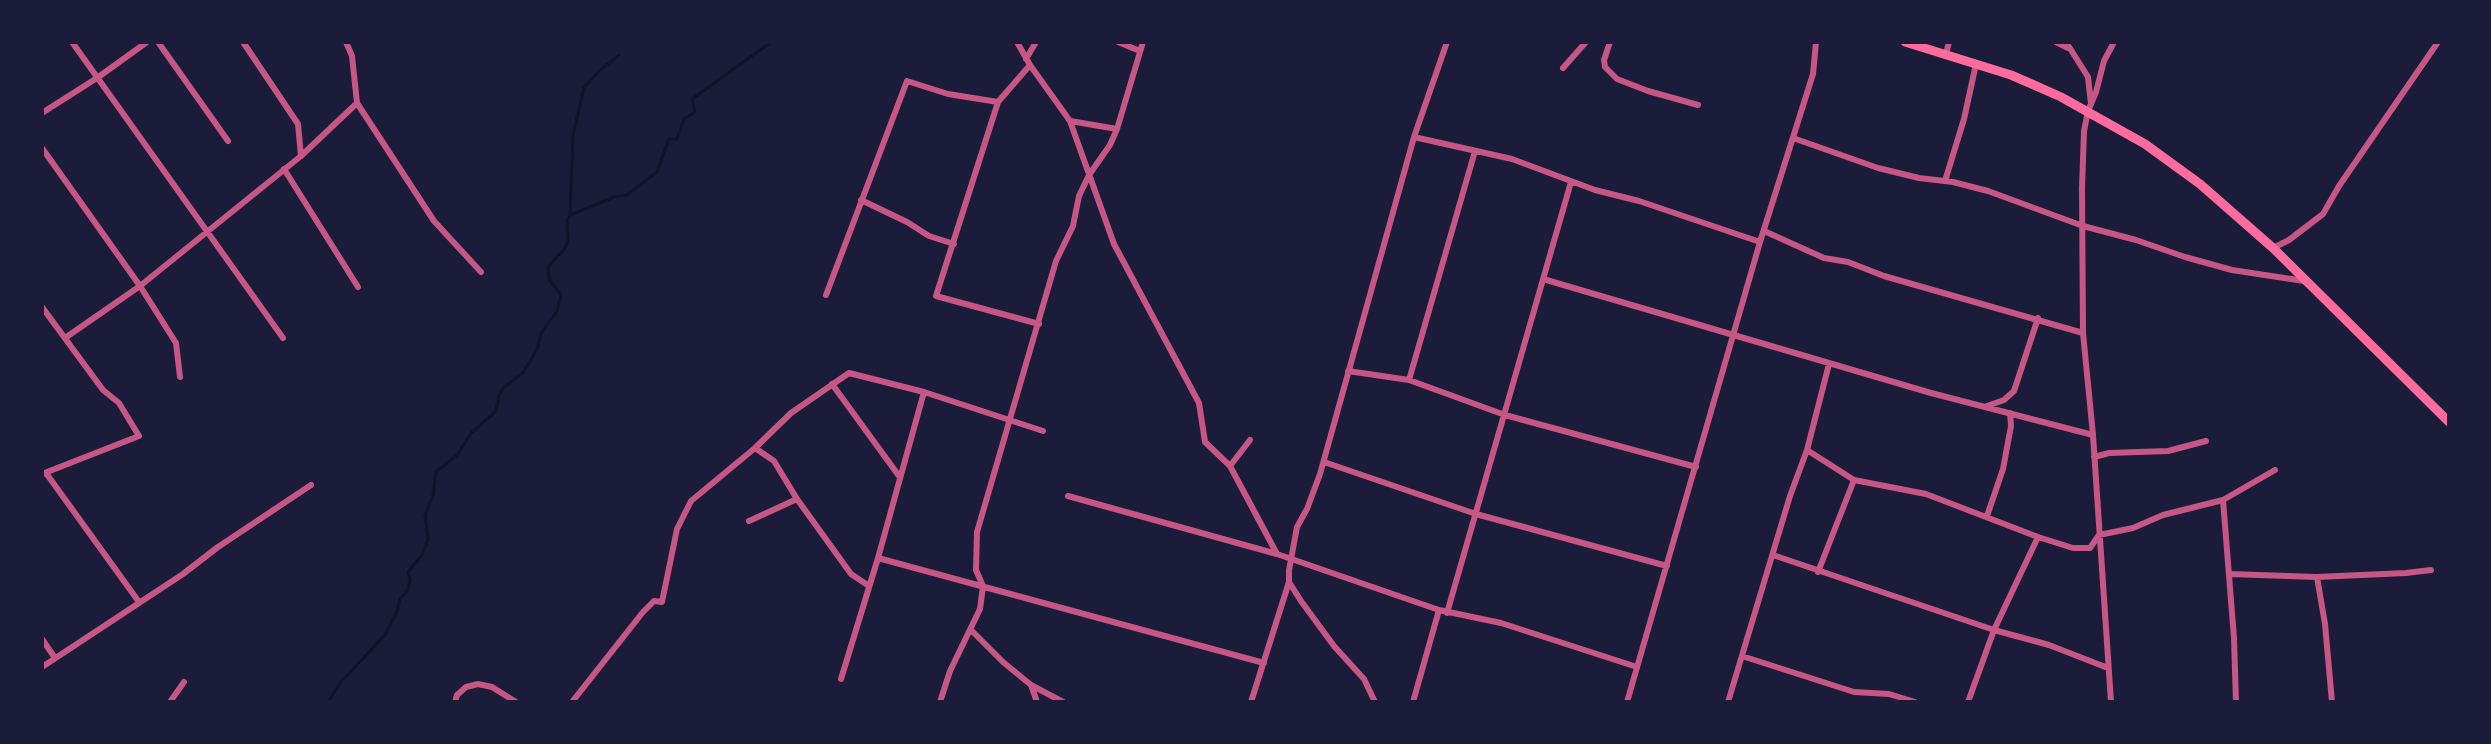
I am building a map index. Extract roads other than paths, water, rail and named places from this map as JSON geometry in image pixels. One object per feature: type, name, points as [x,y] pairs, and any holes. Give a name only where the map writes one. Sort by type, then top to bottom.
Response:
[{"type":"highway","points":[[1905,42],[2023,80],[2090,108],[2145,144],[2200,184],[2273,248],[2449,422]]},
{"type":"street","points":[[72,42],[283,338]]},
{"type":"street","points":[[42,113],[147,42]]},
{"type":"street","points":[[158,42],[228,141]]},
{"type":"street","points":[[243,42],[298,124],[301,156]]},
{"type":"street","points":[[346,42],[352,56],[357,103],[434,221],[481,272]]},
{"type":"street","points":[[1017,42],[1070,121],[1114,244],[1199,403],[1205,442],[1230,466],[1277,554]]},
{"type":"street","points":[[1036,42],[1028,62],[998,102],[936,296],[1039,324]]},
{"type":"street","points":[[1118,42],[1140,51]]},
{"type":"street","points":[[940,702],[980,609],[983,586],[976,570],[977,532],[1056,261],[1070,236],[1079,196],[1117,129],[1143,42]]},
{"type":"street","points":[[1251,702],[1289,582],[1297,527],[1324,462],[1414,137],[1447,42]]},
{"type":"street","points":[[1563,68],[1586,42]]},
{"type":"street","points":[[1610,42],[1605,67],[1617,79],[1698,105]]},
{"type":"street","points":[[1627,702],[1760,242],[1813,74],[1816,42]]},
{"type":"street","points":[[1946,54],[1949,42]]},
{"type":"street","points":[[2056,42],[2071,49]]},
{"type":"street","points":[[2066,42],[2088,77],[2090,108]]},
{"type":"street","points":[[2111,702],[2083,333],[2083,226],[2084,131],[2104,61],[2114,42]]},
{"type":"street","points":[[2273,248],[2323,214],[2438,42]]},
{"type":"street","points":[[1945,181],[1976,64]]},
{"type":"street","points":[[826,295],[907,81],[948,94],[998,102]]},
{"type":"street","points":[[65,338],[140,286],[301,156],[357,103]]},
{"type":"street","points":[[1070,121],[1117,129]]},
{"type":"street","points":[[1414,137],[1512,159],[1571,182],[1639,201],[1760,242]]},
{"type":"street","points":[[1793,138],[1878,168],[2003,196],[2083,226],[2185,257],[2232,270],[2307,281]]},
{"type":"street","points":[[42,148],[140,286],[176,343],[180,377]]},
{"type":"street","points":[[1409,380],[1475,151]]},
{"type":"street","points":[[284,169],[358,287]]},
{"type":"street","points":[[1447,613],[1571,182]]},
{"type":"street","points":[[861,200],[929,236],[954,244]]},
{"type":"street","points":[[1764,231],[1824,258],[1848,262],[1884,276],[2083,333]]},
{"type":"street","points":[[1543,279],[1829,364],[2093,435]]},
{"type":"street","points":[[42,307],[103,390],[119,403],[139,436],[44,473],[139,602]]},
{"type":"street","points":[[1984,406],[2004,400],[2014,391],[2038,318]]},
{"type":"street","points":[[1728,702],[1807,450],[1829,364]]},
{"type":"street","points":[[1348,371],[1409,380],[1505,415],[1696,467]]},
{"type":"street","points":[[572,702],[643,612],[654,601],[662,602],[677,529],[691,501],[755,448],[791,413],[849,373],[924,392],[1043,431]]},
{"type":"street","points":[[832,384],[899,476]]},
{"type":"street","points":[[841,679],[924,392]]},
{"type":"street","points":[[1987,516],[2003,469],[2011,426],[2010,413]]},
{"type":"street","points":[[1230,466],[1250,440]]},
{"type":"street","points":[[2094,457],[2109,453],[2168,451],[2206,441]]},
{"type":"street","points":[[755,448],[774,461],[851,574],[869,586]]},
{"type":"street","points":[[1807,450],[1854,480],[1926,494],[2073,548],[2090,548],[2099,535],[2133,528],[2163,515],[2223,500],[2275,470]]},
{"type":"street","points":[[1324,462],[1476,514],[1667,566]]},
{"type":"street","points":[[1818,572],[1854,480]]},
{"type":"street","points":[[42,667],[311,485]]},
{"type":"street","points":[[1068,496],[1277,554],[1447,613],[1501,623],[1637,667]]},
{"type":"street","points":[[749,521],[797,499]]},
{"type":"street","points":[[2223,500],[2236,702]]},
{"type":"street","points":[[1968,702],[1994,630],[2038,537]]},
{"type":"street","points":[[1773,555],[1994,630],[2049,645],[2108,668]]},
{"type":"street","points":[[878,558],[1264,663]]},
{"type":"street","points":[[2229,574],[2317,577],[2431,570]]},
{"type":"street","points":[[2317,577],[2332,702]]},
{"type":"street","points":[[1289,582],[1315,622],[1364,679],[1375,702]]},
{"type":"street","points":[[1413,702],[1439,610]]},
{"type":"street","points":[[971,630],[1031,685],[1063,702]]},
{"type":"street","points":[[42,639],[55,658]]},
{"type":"street","points":[[1742,656],[1854,692],[1889,694],[1915,702]]},
{"type":"street","points":[[170,702],[184,682]]},
{"type":"street","points":[[455,702],[457,695],[466,687],[478,684],[492,687],[516,702]]},
{"type":"street","points":[[1031,685],[1037,702]]},
{"type":"waterway","points":[[328,702],[341,682],[385,635],[400,599],[408,590],[408,572],[422,555],[428,539],[425,515],[433,496],[436,472],[458,454],[471,433],[496,411],[499,395],[504,387],[523,373],[537,349],[542,332],[557,311],[561,295],[549,279],[548,267],[568,241],[567,220],[570,215],[614,197],[627,195],[657,172],[669,139],[677,139],[684,119],[695,112],[692,99],[771,42]]},
{"type":"waterway","points":[[570,214],[573,135],[584,88],[619,55]]}]
